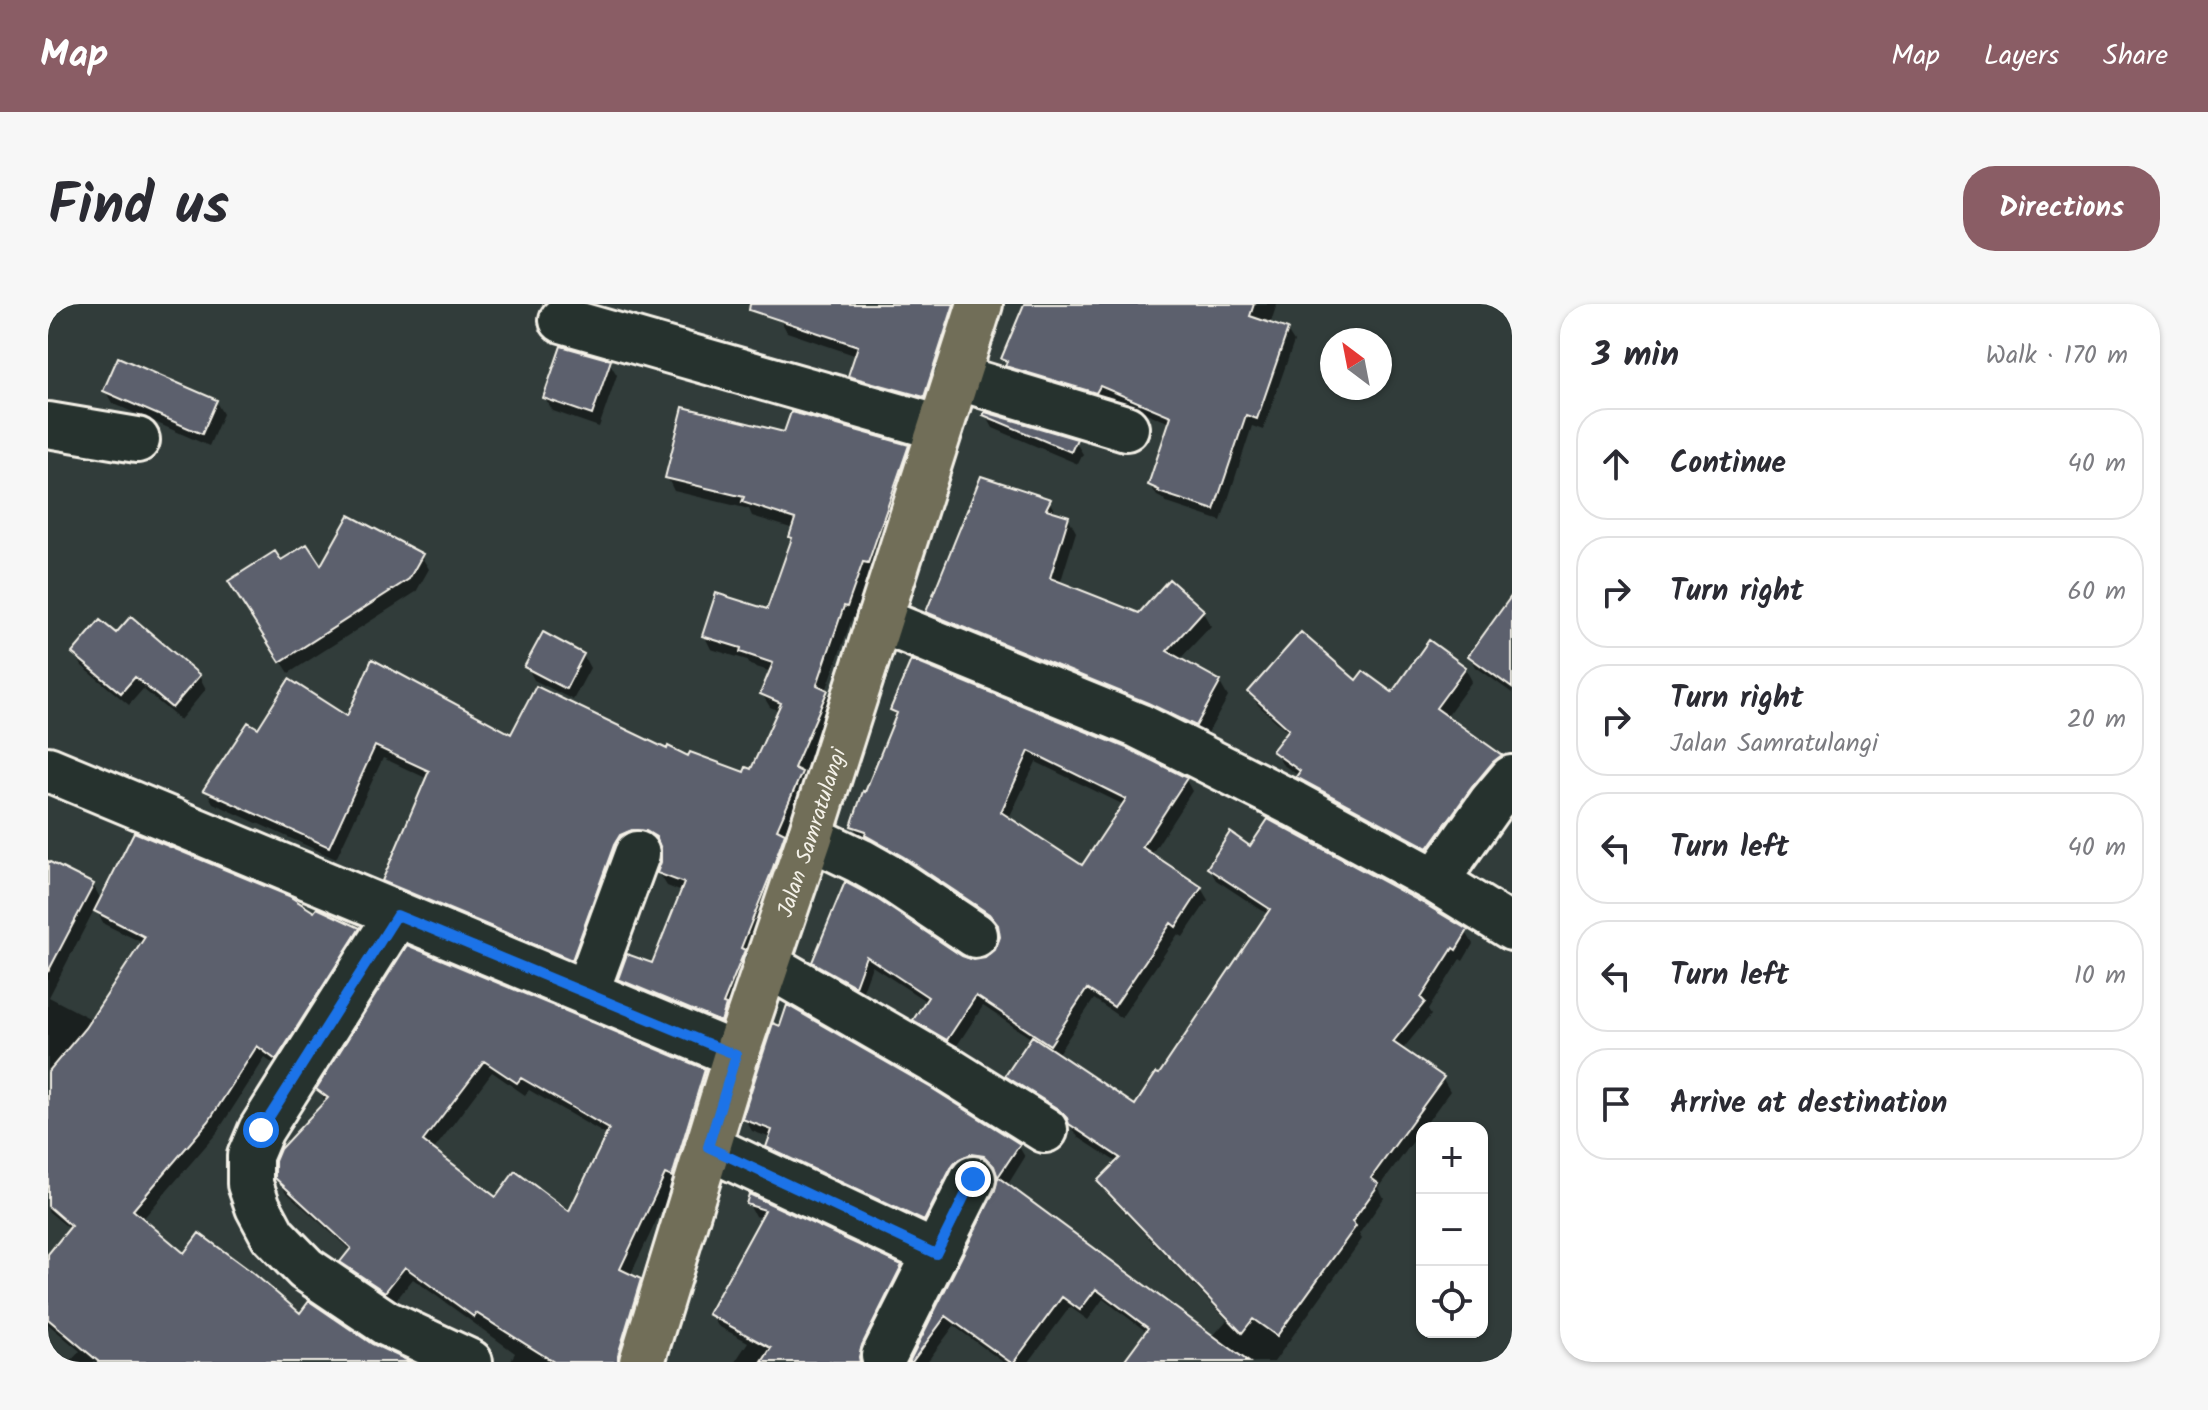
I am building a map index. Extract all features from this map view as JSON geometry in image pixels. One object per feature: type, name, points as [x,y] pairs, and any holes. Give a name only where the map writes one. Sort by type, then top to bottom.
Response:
[{"type":"main road","name":"Jalan Samratulangi","points":[[642,1362],[736,1055],[810,837],[980,304]]},
{"type":"street","points":[[562,320],[940,428]]},
{"type":"street","points":[[956,377],[1126,428]]},
{"type":"street","points":[[48,425],[137,440]]},
{"type":"street","points":[[879,620],[1139,726],[1294,804],[1436,881],[1512,928]]},
{"type":"street","points":[[48,769],[736,1055]]},
{"type":"street","points":[[1436,881],[1512,778]]},
{"type":"street","points":[[810,837],[890,878],[975,935]]},
{"type":"street","points":[[586,993],[637,854]]},
{"type":"street","points":[[397,915],[261,1130],[250,1156],[250,1184],[273,1235],[306,1269],[386,1323],[470,1362]]},
{"type":"street","points":[[766,964],[934,1061],[1045,1130]]},
{"type":"street","points":[[708,1147],[936,1254]]},
{"type":"street","points":[[884,1356],[973,1179]]},
{"type":"building","points":[[750,304],[954,304],[924,397],[848,376],[858,346],[749,310]]},
{"type":"building","points":[[1024,304],[1254,304],[1250,316],[1288,329],[1257,419],[1246,415],[1214,510],[1158,492],[1148,485],[1171,416],[1100,386],[1096,393],[1005,366],[1007,361],[1001,359]]},
{"type":"building","points":[[561,346],[611,360],[592,415],[543,398]]},
{"type":"building","points":[[118,357],[217,400],[202,434],[103,391]]},
{"type":"building","points":[[683,407],[784,432],[791,412],[909,445],[868,563],[863,562],[847,607],[844,606],[817,685],[828,690],[794,768],[802,772],[777,829],[785,833],[741,948],[745,950],[723,1004],[726,1005],[721,1022],[618,979],[627,954],[652,963],[684,883],[657,873],[661,849],[656,837],[646,831],[632,830],[620,835],[614,845],[572,960],[382,881],[429,771],[375,746],[329,847],[203,790],[248,722],[258,728],[289,679],[347,716],[372,659],[511,734],[536,686],[667,749],[668,746],[688,756],[690,752],[744,772],[746,767],[751,769],[781,703],[760,694],[773,663],[740,652],[741,648],[702,636],[716,593],[767,609],[792,538],[789,537],[795,519],[742,502],[744,497],[665,478]]},
{"type":"building","points":[[985,412],[1077,439],[1071,452],[983,415]]},
{"type":"building","points":[[981,476],[1051,499],[1046,509],[1069,516],[1050,578],[1139,613],[1169,579],[1204,610],[1167,651],[1221,681],[1196,726],[1148,703],[926,612]]},
{"type":"building","points":[[349,515],[423,554],[409,579],[280,662],[228,581],[275,551],[281,560],[307,544],[321,565]]},
{"type":"building","points":[[1512,595],[1512,688],[1468,656]]},
{"type":"building","points":[[131,616],[200,675],[172,708],[135,677],[121,693],[72,653],[100,620],[116,633]]},
{"type":"building","points":[[543,632],[584,654],[566,689],[524,667]]},
{"type":"building","points":[[1301,632],[1356,680],[1363,671],[1392,692],[1429,640],[1466,667],[1436,708],[1502,755],[1472,787],[1428,848],[1296,777],[1300,771],[1272,751],[1289,729],[1248,692]]},
{"type":"building","points":[[911,660],[1129,749],[1187,778],[1142,847],[1202,887],[1176,927],[1171,923],[1114,1007],[1087,989],[1050,1045],[976,996],[947,1040],[913,1020],[928,997],[866,956],[855,986],[812,962],[845,882],[877,899],[962,956],[974,960],[985,958],[995,950],[1000,937],[998,925],[989,914],[904,857],[865,835],[866,831],[851,826],[897,713],[890,710]],"holes":[[[1029,751],[1126,799],[1082,865],[1001,812]]]},
{"type":"building","points":[[1268,819],[1468,930],[1421,998],[1425,1002],[1393,1042],[1444,1077],[1371,1178],[1379,1184],[1352,1222],[1356,1226],[1277,1336],[1253,1319],[1242,1333],[1097,1181],[1120,1158],[1069,1124],[1058,1109],[1005,1076],[1032,1036],[1135,1105],[1270,909],[1207,868],[1230,832],[1250,846]]},
{"type":"building","points":[[134,832],[289,896],[314,912],[317,908],[360,928],[276,1060],[257,1046],[209,1121],[133,1210],[184,1253],[199,1233],[300,1313],[309,1301],[372,1344],[411,1362],[99,1362],[48,1319],[48,1254],[71,1226],[48,1206],[48,1072],[85,1028],[145,937],[94,911]]},
{"type":"building","points":[[48,861],[94,884],[48,972]]},
{"type":"building","points":[[407,945],[705,1069],[672,1177],[665,1174],[620,1269],[641,1279],[618,1362],[554,1362],[476,1313],[474,1317],[405,1267],[385,1292],[340,1262],[351,1248],[275,1178],[275,1161],[280,1149],[328,1098],[316,1089]],"holes":[[[484,1061],[517,1083],[521,1078],[609,1129],[569,1211],[515,1171],[496,1197],[423,1141]]]},
{"type":"building","points":[[787,1005],[933,1089],[1020,1144],[998,1177],[1249,1362],[1123,1362],[1148,1328],[1096,1289],[1080,1310],[1062,1297],[1014,1362],[946,1316],[909,1362],[995,1190],[998,1178],[994,1166],[984,1156],[971,1154],[959,1159],[951,1168],[924,1221],[766,1147],[772,1130],[742,1119],[773,1023],[780,1026]]},
{"type":"building","points":[[749,1194],[902,1265],[862,1345],[860,1362],[762,1362],[771,1348],[708,1314],[765,1210],[746,1204]]},
{"type":"route","points":[[261,1130],[397,915],[736,1055],[708,1147],[936,1254],[973,1179]]}]
